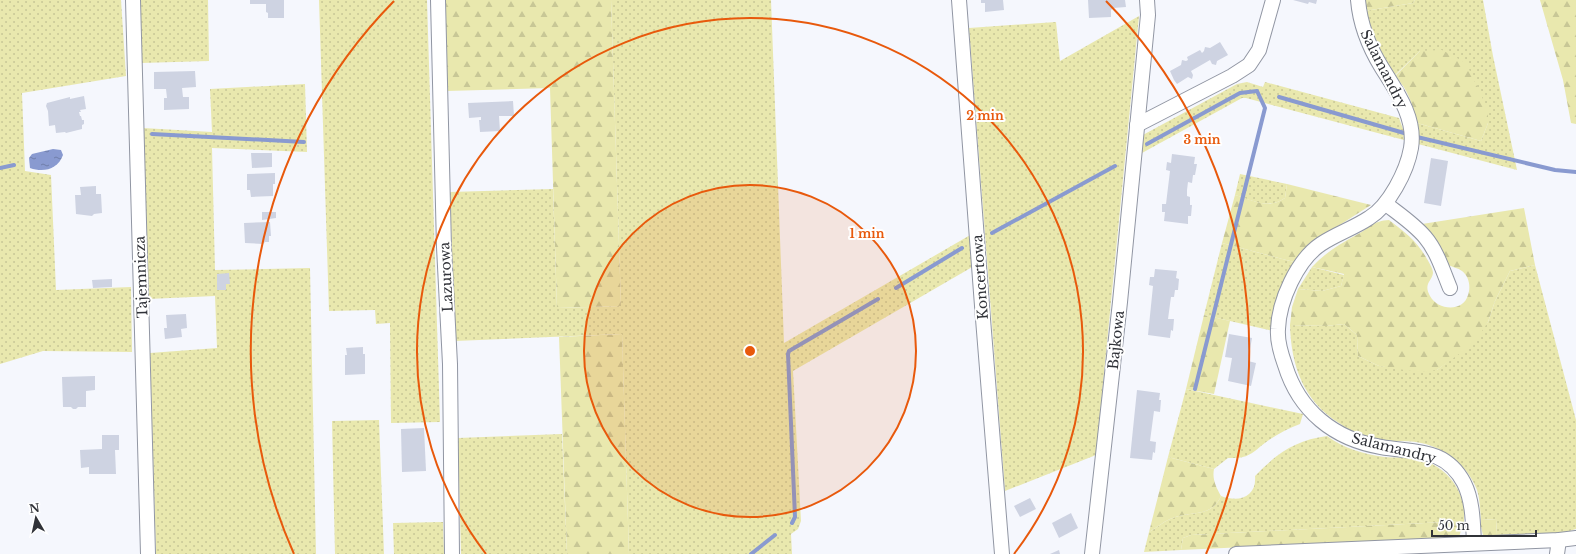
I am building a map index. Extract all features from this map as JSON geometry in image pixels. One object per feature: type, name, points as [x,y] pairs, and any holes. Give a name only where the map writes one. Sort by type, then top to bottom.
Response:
[{"type":"street","name":"Tajemnicza","points":[[133,0],[148,554]]},
{"type":"street","name":"Lazurowa","points":[[438,0],[444,247],[450,364],[452,554]]},
{"type":"street","name":"Koncertowa","points":[[959,0],[1002,554]]},
{"type":"street","name":"Bajkowa","points":[[1092,554],[1120,302],[1148,15],[1147,0]]},
{"type":"street","points":[[1137,125],[1232,76],[1250,65],[1259,50],[1272,0]]},
{"type":"street","name":"Salamandry","points":[[1358,0],[1363,30],[1379,62],[1405,106],[1410,127],[1411,148],[1402,175],[1386,204],[1370,218],[1321,244],[1307,255],[1290,284],[1280,313],[1278,330],[1280,349],[1285,366],[1295,389],[1306,405],[1322,423],[1337,433],[1380,447],[1422,452],[1439,457],[1455,470],[1467,491],[1472,514],[1474,543]]},
{"type":"street","points":[[1386,204],[1410,222],[1425,237],[1438,259],[1450,288]]},
{"type":"street","points":[[1236,554],[1474,543],[1558,547],[1576,538]]},
{"type":"green space","points":[[0,0],[121,0],[126,76],[22,93],[25,171],[51,175],[56,290],[131,287],[132,352],[43,351],[0,364]]},
{"type":"green space","points":[[139,0],[208,0],[209,61],[141,63]]},
{"type":"green space","points":[[319,0],[427,0],[440,422],[391,423],[390,323],[376,324],[375,310],[329,311]]},
{"type":"green space","points":[[445,0],[611,0],[621,306],[557,308],[550,88],[447,91]]},
{"type":"green space","points":[[611,0],[771,0],[784,343],[972,234],[974,266],[793,371],[801,521],[798,529],[791,534],[792,554],[629,554],[622,334],[455,341],[450,192],[553,189],[557,308],[621,306]]},
{"type":"green space","points":[[1364,0],[1415,0],[1413,3],[1365,11]]},
{"type":"green space","points":[[1415,0],[1483,0],[1517,170],[1418,144],[1417,123],[1481,141],[1488,123],[1420,51],[1394,76],[1370,34],[1365,11],[1413,3]]},
{"type":"green space","points":[[1540,0],[1576,0],[1576,124],[1571,123],[1563,80]]},
{"type":"green space","points":[[1139,16],[1096,455],[1005,491],[969,28],[1056,22],[1060,61]]},
{"type":"green space","points":[[1442,50],[1466,63],[1488,110],[1488,123],[1481,141],[1417,123],[1404,87],[1395,76],[1420,51]]},
{"type":"green space","points":[[1247,82],[1263,87],[1265,82],[1399,118],[1403,129],[1404,140],[1242,98],[1142,153],[1141,136],[1237,84]]},
{"type":"green space","points":[[305,84],[307,152],[212,148],[215,270],[310,268],[316,554],[156,554],[150,353],[217,348],[215,296],[148,299],[143,128],[212,132],[210,89]]},
{"type":"green space","points":[[1240,174],[1287,184],[1285,198],[1279,202],[1266,204],[1235,195]]},
{"type":"green space","points":[[1287,184],[1371,205],[1310,244],[1294,262],[1222,243],[1235,195],[1266,204],[1279,202],[1285,198]]},
{"type":"green space","points":[[1524,208],[1535,265],[1510,271],[1495,301],[1488,322],[1474,343],[1437,370],[1418,372],[1379,366],[1358,356],[1357,335],[1344,324],[1326,326],[1290,325],[1292,307],[1298,289],[1322,291],[1341,286],[1344,274],[1312,267],[1339,245],[1372,225],[1389,220],[1415,242],[1430,264],[1433,273],[1427,288],[1433,301],[1444,307],[1450,308],[1461,305],[1465,301],[1469,292],[1468,279],[1462,271],[1448,265],[1430,233],[1422,224]]},
{"type":"green space","points":[[1222,243],[1294,262],[1280,291],[1273,331],[1204,315]]},
{"type":"green space","points":[[1535,265],[1576,420],[1576,529],[1563,533],[1496,535],[1497,519],[1481,520],[1477,490],[1468,473],[1455,459],[1430,445],[1411,441],[1385,440],[1358,434],[1346,428],[1316,404],[1301,381],[1296,368],[1290,325],[1326,326],[1344,324],[1357,335],[1358,356],[1379,366],[1437,370],[1451,359],[1488,322],[1495,301],[1510,271]]},
{"type":"green space","points":[[1312,267],[1344,275],[1341,286],[1322,291],[1298,289]]},
{"type":"green space","points":[[1204,315],[1230,321],[1214,394],[1186,389]]},
{"type":"green space","points":[[622,334],[629,554],[567,554],[559,337]]},
{"type":"green space","points":[[1186,389],[1303,414],[1300,424],[1277,435],[1251,454],[1242,457],[1228,458],[1214,469],[1168,457]]},
{"type":"green space","points":[[379,420],[384,554],[335,554],[332,421]]},
{"type":"green space","points":[[562,434],[567,554],[461,554],[458,438]]},
{"type":"green space","points":[[1327,436],[1340,444],[1361,452],[1384,457],[1414,458],[1431,463],[1445,473],[1456,486],[1464,507],[1464,521],[1191,535],[1183,538],[1181,550],[1144,552],[1149,532],[1162,523],[1177,516],[1205,511],[1217,503],[1221,496],[1234,499],[1246,496],[1253,489],[1255,476],[1279,454],[1296,444]]},
{"type":"green space","points":[[1168,457],[1214,469],[1215,483],[1221,496],[1217,503],[1205,511],[1177,516],[1149,532]]},
{"type":"green space","points":[[1497,519],[1496,535],[1483,535],[1481,520]]},
{"type":"green space","points":[[1464,521],[1459,537],[1181,550],[1183,538],[1191,535]]},
{"type":"green space","points":[[443,522],[444,554],[394,554],[393,523]]},
{"type":"water","points":[[53,149],[61,150],[63,155],[58,164],[45,170],[30,168],[29,158],[32,154]]},
{"type":"building","points":[[250,0],[284,0],[284,18],[268,18],[266,4],[250,4]]},
{"type":"building","points":[[981,0],[1003,0],[1004,10],[985,12],[985,3],[981,3]]},
{"type":"building","points":[[1088,0],[1125,0],[1126,7],[1113,8],[1111,10],[1111,17],[1089,18]]},
{"type":"building","points":[[1293,0],[1317,0],[1316,4],[1309,2],[1308,4]]},
{"type":"building","points":[[1220,42],[1228,55],[1217,61],[1216,65],[1212,64],[1210,60],[1191,71],[1193,75],[1192,79],[1188,77],[1177,84],[1170,71],[1181,65],[1182,60],[1188,60],[1187,57],[1200,50],[1202,53],[1205,47],[1210,48]]},
{"type":"building","points":[[195,71],[196,87],[182,88],[183,97],[189,97],[189,109],[164,110],[164,98],[167,98],[166,89],[154,89],[154,72]]},
{"type":"building","points":[[84,96],[86,109],[80,110],[81,112],[79,112],[82,120],[84,120],[82,129],[66,133],[56,133],[55,125],[49,126],[48,111],[46,106],[47,103],[70,97],[70,99]]},
{"type":"building","points":[[513,101],[514,116],[499,116],[500,131],[480,132],[479,120],[481,120],[481,117],[469,118],[468,103]]},
{"type":"building","points":[[251,153],[272,153],[272,167],[252,168]]},
{"type":"building","points":[[1172,154],[1195,157],[1194,164],[1197,164],[1192,183],[1188,182],[1187,196],[1190,197],[1190,205],[1192,205],[1191,216],[1188,216],[1188,224],[1164,221],[1165,212],[1162,212],[1162,204],[1166,204],[1170,171],[1166,170],[1167,162],[1171,163]]},
{"type":"building","points":[[1431,158],[1448,161],[1441,206],[1424,203]]},
{"type":"building","points":[[275,173],[273,196],[251,197],[250,190],[247,190],[247,174]]},
{"type":"building","points":[[96,186],[96,194],[101,194],[102,213],[94,214],[92,216],[76,214],[75,195],[81,195],[80,187]]},
{"type":"building","points":[[262,212],[276,212],[276,218],[262,220]]},
{"type":"building","points":[[270,222],[271,236],[269,236],[269,242],[265,242],[263,244],[245,243],[244,223]]},
{"type":"building","points":[[1155,269],[1177,271],[1176,278],[1179,279],[1178,290],[1175,290],[1174,297],[1171,297],[1168,319],[1174,319],[1173,331],[1171,330],[1170,338],[1148,335],[1153,286],[1149,285],[1150,277],[1154,277]]},
{"type":"building","points":[[229,273],[230,284],[226,284],[226,290],[217,290],[217,274]]},
{"type":"building","points":[[112,279],[112,287],[93,288],[92,280]]},
{"type":"building","points":[[186,314],[187,328],[181,329],[182,337],[165,339],[164,328],[167,328],[166,315]]},
{"type":"building","points":[[1229,334],[1252,338],[1248,361],[1256,363],[1251,386],[1228,381],[1232,358],[1225,357]]},
{"type":"building","points":[[363,347],[363,354],[365,354],[365,374],[345,375],[345,355],[347,355],[346,348]]},
{"type":"building","points":[[95,376],[95,390],[86,391],[86,407],[78,407],[73,409],[71,407],[63,407],[62,377]]},
{"type":"building","points":[[1137,390],[1160,393],[1160,412],[1154,411],[1150,441],[1156,442],[1155,453],[1153,452],[1152,460],[1130,458]]},
{"type":"building","points":[[424,428],[426,471],[402,472],[401,429]]},
{"type":"building","points":[[102,435],[119,435],[119,450],[115,450],[116,474],[89,474],[89,467],[81,468],[80,450],[102,449]]},
{"type":"building","points":[[1030,498],[1036,509],[1020,517],[1014,506]]},
{"type":"building","points":[[1071,513],[1078,528],[1059,538],[1052,523]]},
{"type":"building","points":[[1059,550],[1060,554],[1050,554]]},
{"type":"waterway","points":[[1147,144],[1240,93],[1257,91],[1265,108],[1195,389]]},
{"type":"waterway","points":[[1279,97],[1404,133]]},
{"type":"waterway","points":[[152,134],[304,142]]},
{"type":"waterway","points":[[1417,137],[1555,170],[1576,172]]},
{"type":"waterway","points":[[0,168],[14,165]]},
{"type":"waterway","points":[[992,233],[1115,166]]},
{"type":"waterway","points":[[896,288],[962,248]]},
{"type":"waterway","points":[[792,523],[795,517],[789,351],[878,299]]},
{"type":"waterway","points":[[751,554],[775,535]]}]
